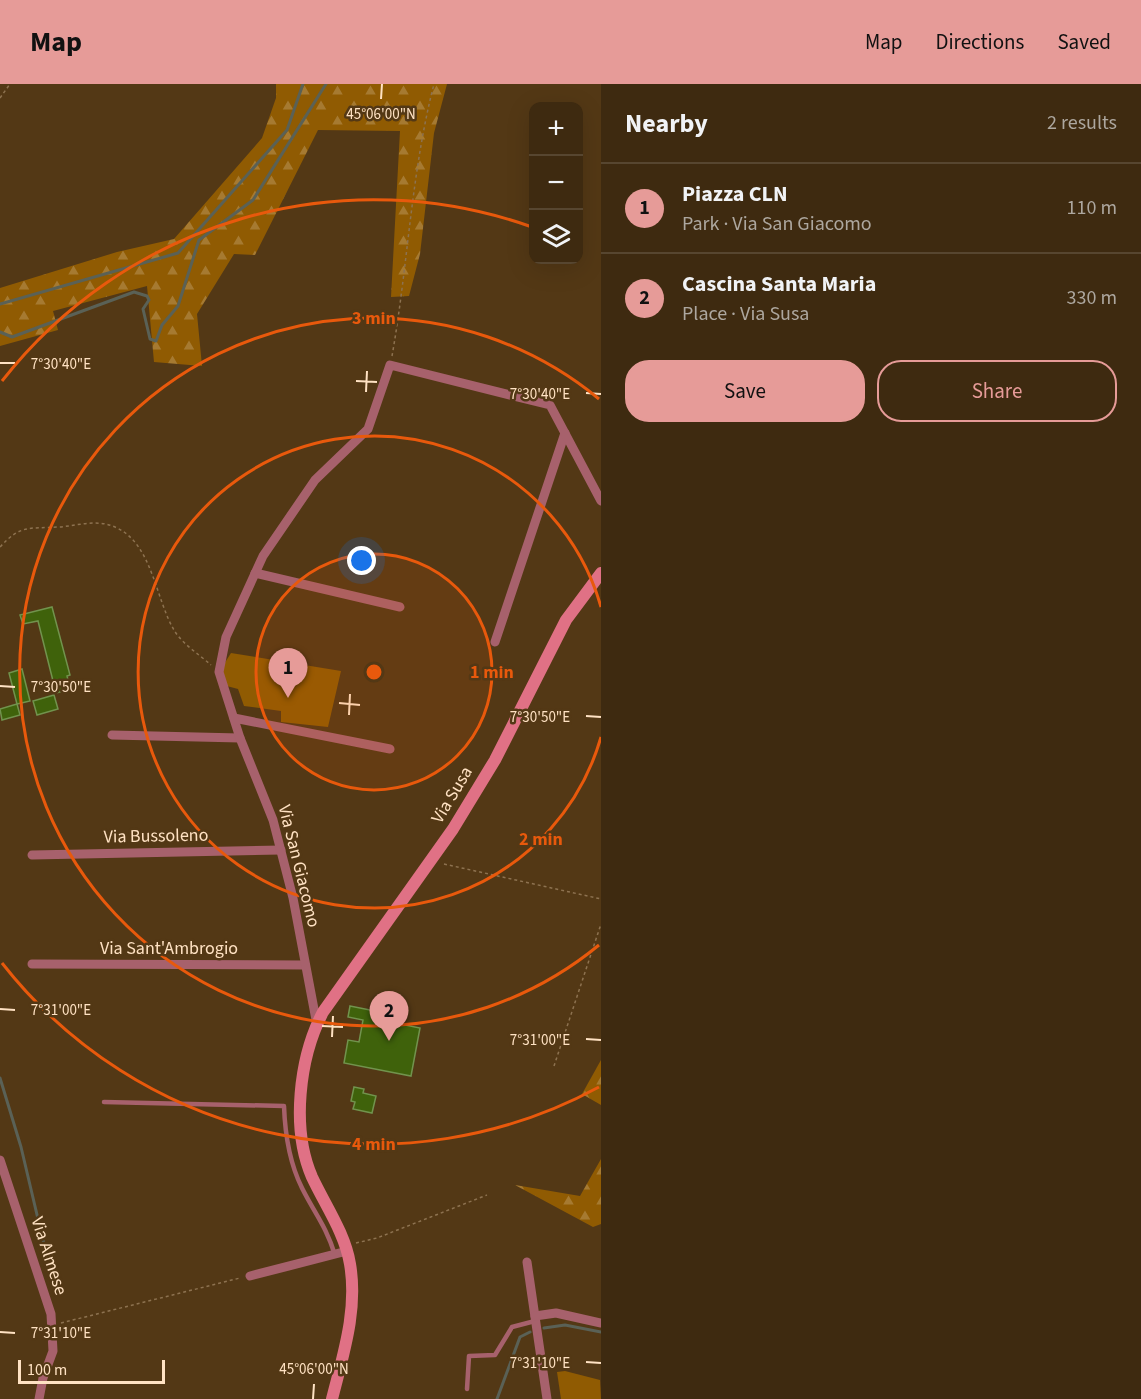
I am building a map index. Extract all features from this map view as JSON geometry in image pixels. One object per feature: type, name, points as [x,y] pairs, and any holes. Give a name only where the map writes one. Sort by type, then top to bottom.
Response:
[{"type":"main road","name":"Via Susa","points":[[332,1399],[352,1313],[352,1278],[311,1175],[301,1135],[304,1072],[317,1025],[336,994],[432,861],[495,760],[566,620],[601,573]]},
{"type":"street","points":[[390,365],[550,405],[601,501]]},
{"type":"street","name":"Via San Giacomo","points":[[317,1025],[273,820],[240,738],[219,672],[226,637],[263,556],[315,480],[368,429],[390,365]]},
{"type":"street","points":[[495,642],[564,433]]},
{"type":"street","points":[[255,573],[400,607]]},
{"type":"street","points":[[234,718],[390,749]]},
{"type":"street","points":[[112,735],[240,738]]},
{"type":"street","name":"Via Bussoleno","points":[[32,855],[281,850]]},
{"type":"street","name":"Via Sant'Ambrogio","points":[[32,964],[305,965]]},
{"type":"street","name":"Via Almese","points":[[0,1160],[51,1314],[53,1351],[43,1378],[39,1399]]},
{"type":"street","points":[[250,1276],[341,1253]]},
{"type":"street","points":[[527,1262],[547,1399]]},
{"type":"street","points":[[535,1318],[555,1312],[601,1323]]},
{"type":"lane","points":[[104,1102],[284,1106],[288,1151],[301,1186],[341,1253]]},
{"type":"lane","points":[[467,1389],[469,1356],[495,1355],[512,1327],[535,1318]]},
{"type":"path","points":[[0,98],[10,84]]},
{"type":"path","points":[[390,365],[409,245],[417,173],[434,84]]},
{"type":"path","points":[[0,547],[17,530],[35,527],[58,527],[90,522],[118,528],[142,551],[175,632],[219,672]]},
{"type":"path","points":[[432,861],[601,899]]},
{"type":"path","points":[[554,1066],[601,924]]},
{"type":"path","points":[[341,1253],[354,1244],[377,1238],[488,1195]]},
{"type":"path","points":[[51,1325],[250,1276]]},
{"type":"green space","points":[[276,84],[447,84],[434,133],[420,254],[409,296],[391,297],[400,131],[318,130],[255,255],[234,254],[197,314],[202,366],[154,362],[147,286],[53,311],[58,330],[0,346],[0,288],[117,252],[174,239],[262,138],[276,98]]},
{"type":"green space","points":[[231,653],[341,671],[328,727],[281,722],[281,711],[244,706],[238,689],[223,685],[219,672]]},
{"type":"green space","points":[[601,1060],[601,1105],[582,1094]]},
{"type":"green space","points":[[601,1159],[601,1224],[593,1227],[515,1185],[580,1196]]},
{"type":"green space","points":[[565,1371],[600,1380],[601,1399],[561,1399],[557,1372]]},
{"type":"building","points":[[52,607],[70,675],[67,676],[70,689],[56,693],[38,621],[23,624],[20,615]]},
{"type":"building","points":[[22,669],[30,701],[17,704],[9,673]]},
{"type":"building","points":[[54,695],[58,709],[37,715],[33,701]]},
{"type":"building","points":[[17,704],[20,715],[2,720],[0,709]]},
{"type":"building","points":[[350,1006],[395,1015],[393,1019],[400,1020],[400,1024],[420,1028],[411,1076],[344,1063],[348,1040],[359,1042],[363,1020],[348,1017]]},
{"type":"building","points":[[354,1087],[364,1089],[363,1093],[376,1096],[372,1113],[353,1109],[355,1102],[351,1101]]},
{"type":"waterway","points":[[0,304],[178,253],[287,130],[303,84]]},
{"type":"waterway","points":[[0,332],[12,337],[134,292],[147,296],[149,300],[143,309],[150,339],[156,341],[162,325],[178,306],[199,240],[253,200],[326,84]]},
{"type":"waterway","points":[[0,1078],[21,1147],[51,1274]]},
{"type":"waterway","points":[[544,1328],[565,1325],[601,1332]]},
{"type":"waterway","points":[[497,1399],[520,1337],[530,1332]]},
{"type":"place","name":"Piazza CLN","points":[[288,698]]},
{"type":"place","name":"Cascina Santa Maria","points":[[389,1041]]}]
